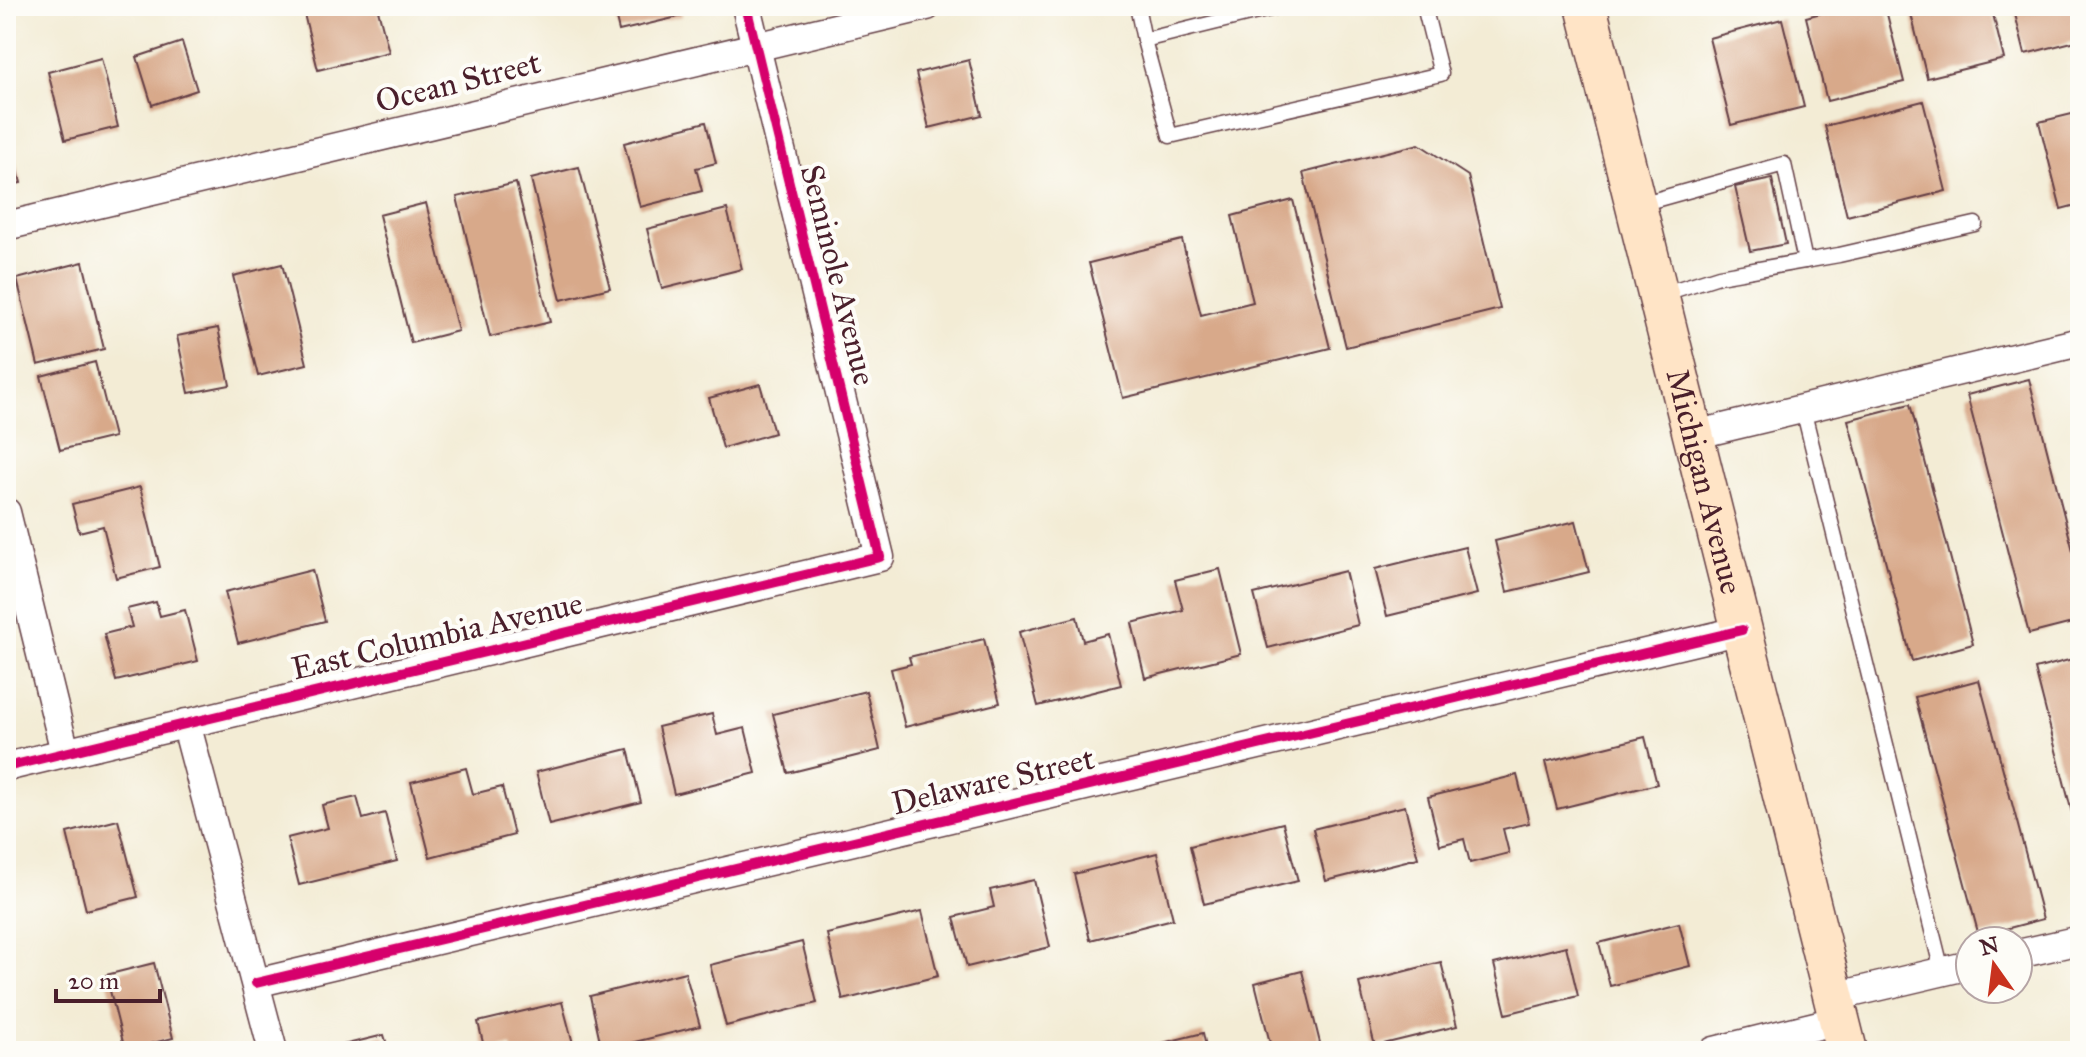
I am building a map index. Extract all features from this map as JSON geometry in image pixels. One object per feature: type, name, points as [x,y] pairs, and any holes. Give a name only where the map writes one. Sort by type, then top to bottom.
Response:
[{"type":"main road","name":"Michigan Avenue","points":[[1586,6],[1840,1023]]},
{"type":"street","name":"Seminole Avenue","points":[[746,6],[880,557]]},
{"type":"street","name":"Ocean Street","points":[[6,226],[927,6]]},
{"type":"street","points":[[1694,435],[2080,342]]},
{"type":"street","points":[[6,512],[65,752]]},
{"type":"street","name":"East Columbia Avenue","points":[[6,767],[880,557]]},
{"type":"street","name":"Delaware Street","points":[[256,983],[1742,630]]},
{"type":"street","points":[[186,723],[273,1051]]},
{"type":"street","points":[[2034,950],[2080,940]]},
{"type":"street","points":[[1714,1051],[1840,1023],[1942,971],[1954,968]]},
{"type":"lane","points":[[1137,6],[1170,136],[1441,74],[1424,6]]},
{"type":"lane","points":[[1144,40],[1282,6]]},
{"type":"lane","points":[[1636,206],[1784,164],[1805,261]]},
{"type":"lane","points":[[1659,295],[1719,276],[1805,261],[1975,224]]},
{"type":"lane","points":[[1803,409],[1942,971]]},
{"type":"building","points":[[302,6],[377,6],[389,52],[318,70]]},
{"type":"building","points":[[613,6],[679,6],[682,16],[619,31]]},
{"type":"building","points":[[1848,6],[1885,6],[1904,82],[1827,101],[1806,17]]},
{"type":"building","points":[[1909,6],[1991,6],[2004,59],[1927,78]]},
{"type":"building","points":[[2013,6],[2080,6],[2080,40],[2025,54]]},
{"type":"building","points":[[1782,19],[1804,107],[1731,125],[1709,38]]},
{"type":"building","points":[[182,42],[197,90],[152,105],[137,57]]},
{"type":"building","points":[[101,58],[118,127],[65,140],[48,72]]},
{"type":"building","points":[[969,60],[982,115],[929,128],[916,73]]},
{"type":"building","points":[[1923,101],[1946,191],[1847,216],[1825,126]]},
{"type":"building","points":[[2080,112],[2080,204],[2061,209],[2039,122]]},
{"type":"building","points":[[706,122],[716,163],[696,168],[702,191],[640,207],[624,143]]},
{"type":"building","points":[[6,127],[21,183],[6,186]]},
{"type":"building","points":[[1419,144],[1468,176],[1500,309],[1346,347],[1303,173]]},
{"type":"building","points":[[579,167],[610,288],[561,300],[531,179]]},
{"type":"building","points":[[1772,179],[1786,244],[1750,251],[1735,187]]},
{"type":"building","points":[[516,183],[550,322],[490,337],[457,197]]},
{"type":"building","points":[[1293,200],[1330,348],[1123,398],[1089,263],[1182,240],[1201,315],[1253,302],[1232,216]]},
{"type":"building","points":[[426,203],[458,331],[411,343],[379,215]]},
{"type":"building","points":[[727,209],[742,269],[662,289],[647,229]]},
{"type":"building","points":[[83,262],[104,349],[38,365],[17,279]]},
{"type":"building","points":[[282,264],[307,364],[258,376],[233,276]]},
{"type":"building","points":[[218,328],[230,385],[189,393],[177,336]]},
{"type":"building","points":[[95,362],[114,437],[60,450],[41,376]]},
{"type":"building","points":[[2029,379],[2080,578],[2080,621],[2029,634],[1967,395]]},
{"type":"building","points":[[760,384],[774,433],[723,448],[709,398]]},
{"type":"building","points":[[1910,404],[1973,644],[1912,661],[1848,420]]},
{"type":"building","points":[[140,487],[160,567],[116,578],[103,526],[79,532],[72,504]]},
{"type":"building","points":[[1576,521],[1589,572],[1507,592],[1495,541]]},
{"type":"building","points":[[1465,547],[1477,594],[1387,616],[1375,569]]},
{"type":"building","points":[[1220,569],[1241,654],[1145,678],[1132,623],[1183,610],[1175,580]]},
{"type":"building","points":[[312,570],[325,621],[238,643],[225,592]]},
{"type":"building","points":[[1345,571],[1358,625],[1268,648],[1254,594]]},
{"type":"building","points":[[156,602],[160,616],[185,610],[198,661],[116,681],[104,634],[132,627],[127,609]]},
{"type":"building","points":[[1077,617],[1083,641],[1108,634],[1121,685],[1038,706],[1019,632]]},
{"type":"building","points":[[984,639],[1000,703],[905,727],[891,669],[911,664],[909,657]]},
{"type":"building","points":[[2080,657],[2080,840],[2079,840],[2035,669]]},
{"type":"building","points":[[1979,680],[2043,919],[2020,925],[1976,925],[1915,697]]},
{"type":"building","points":[[866,691],[880,750],[788,773],[773,714]]},
{"type":"building","points":[[712,714],[717,735],[745,728],[756,773],[674,794],[658,727]]},
{"type":"building","points":[[1645,737],[1657,784],[1557,809],[1545,762]]},
{"type":"building","points":[[628,749],[641,802],[549,825],[536,772]]},
{"type":"building","points":[[466,768],[473,794],[502,787],[514,835],[430,857],[411,782]]},
{"type":"building","points":[[1517,775],[1529,823],[1503,829],[1509,853],[1470,863],[1464,839],[1440,845],[1428,797]]},
{"type":"building","points":[[357,797],[363,819],[385,813],[397,861],[299,885],[287,838],[328,828],[322,805]]},
{"type":"building","points":[[1405,806],[1418,858],[1326,881],[1313,829]]},
{"type":"building","points":[[118,820],[138,897],[86,910],[67,833]]},
{"type":"building","points":[[1283,823],[1298,881],[1204,904],[1190,846]]},
{"type":"building","points":[[1157,853],[1173,919],[1090,940],[1074,874]]},
{"type":"building","points":[[1034,880],[1050,947],[967,967],[954,917],[994,907],[990,890]]},
{"type":"building","points":[[922,911],[938,976],[843,1000],[827,934]]},
{"type":"building","points":[[1679,923],[1690,966],[1610,986],[1599,943]]},
{"type":"building","points":[[802,942],[817,1003],[726,1026],[710,965]]},
{"type":"building","points":[[1566,946],[1578,996],[1506,1014],[1494,964]]},
{"type":"building","points":[[1441,962],[1457,1026],[1375,1046],[1359,983]]},
{"type":"building","points":[[154,963],[173,1038],[125,1050],[106,975]]},
{"type":"building","points":[[1302,971],[1322,1051],[1272,1051],[1255,983]]},
{"type":"building","points":[[685,972],[700,1026],[602,1050],[590,996]]},
{"type":"building","points":[[562,1002],[575,1051],[512,1051],[511,1046],[485,1051],[478,1022]]},
{"type":"building","points":[[1203,1033],[1207,1051],[1134,1051],[1134,1050]]},
{"type":"building","points":[[384,1035],[389,1051],[340,1051],[339,1046]]},
{"type":"cycle path","points":[[6,767],[880,557],[746,6]]},
{"type":"cycle path","points":[[256,983],[1742,630]]}]
